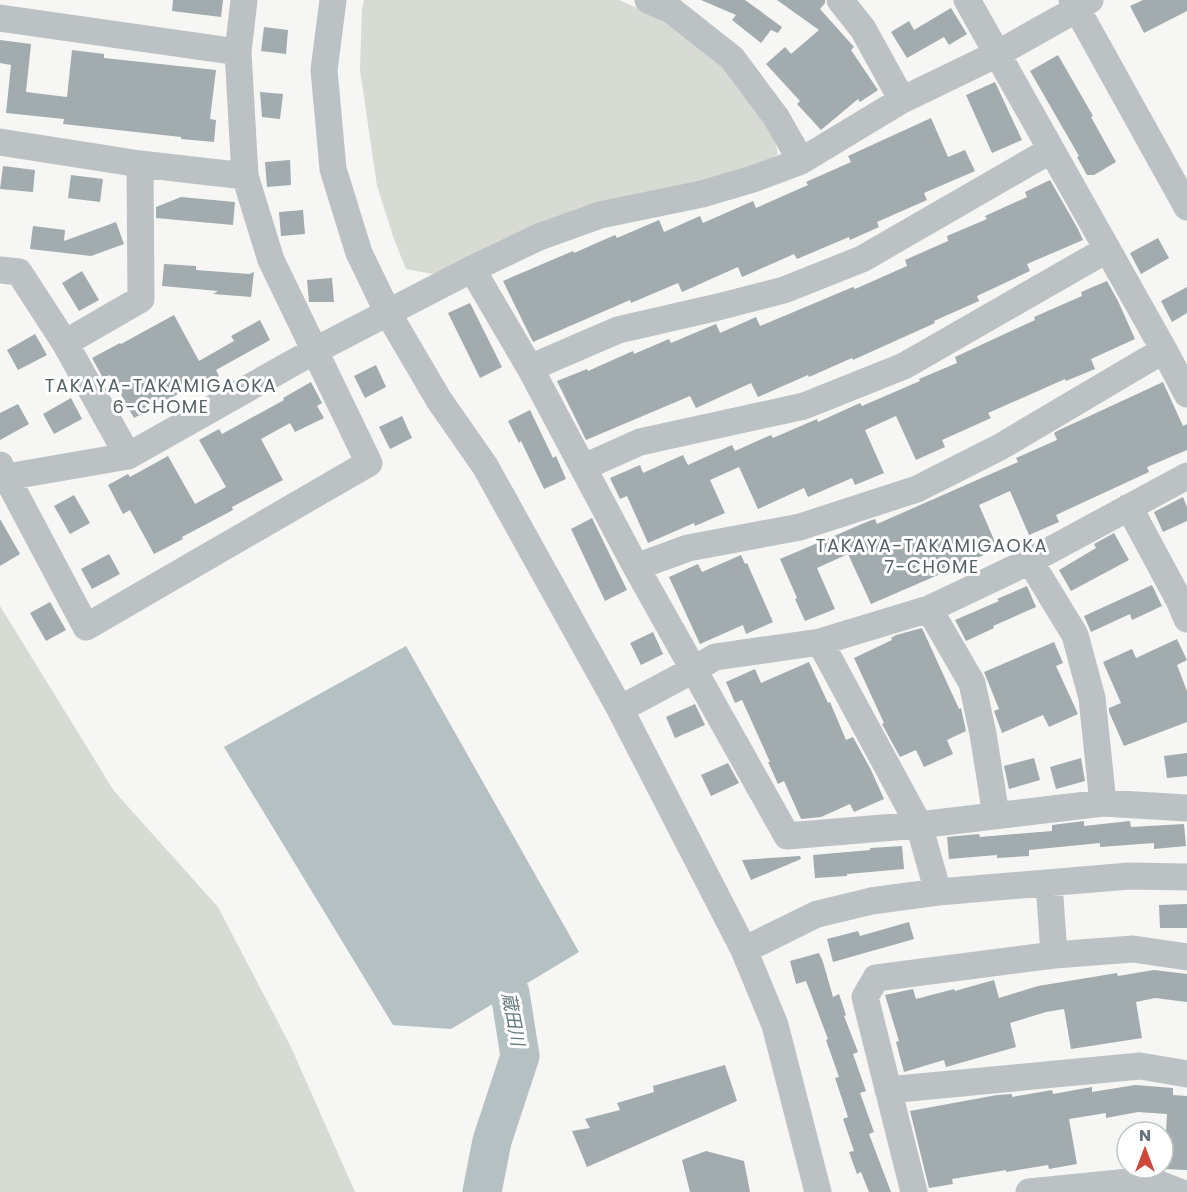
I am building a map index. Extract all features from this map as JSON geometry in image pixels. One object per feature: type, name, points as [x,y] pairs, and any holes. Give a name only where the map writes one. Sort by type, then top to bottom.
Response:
[{"type":"street","points":[[244,0],[238,52],[245,176],[271,260],[314,351],[369,463],[87,627],[3,471],[128,456],[314,351],[539,237],[600,216],[702,194],[753,179],[801,161],[902,100],[997,54],[1080,3],[1187,207]]},
{"type":"street","points":[[333,0],[324,69],[333,169],[359,252],[388,313],[439,400],[485,466],[620,709],[744,950],[775,1025],[818,1192]]},
{"type":"street","points":[[648,0],[671,10],[732,58],[776,117],[801,161]]},
{"type":"street","points":[[840,0],[863,29],[902,100]]},
{"type":"street","points":[[967,0],[1187,394]]},
{"type":"street","points":[[0,18],[238,52]]},
{"type":"street","points":[[0,142],[140,164],[245,176]]},
{"type":"street","points":[[530,368],[618,330],[784,290],[862,259],[1051,150]]},
{"type":"street","points":[[65,343],[141,299],[140,164]]},
{"type":"street","points":[[584,467],[640,442],[804,406],[904,366],[1106,250]]},
{"type":"street","points":[[472,269],[530,368],[636,567],[787,836],[919,825],[1103,802],[1187,808]]},
{"type":"street","points":[[0,270],[19,272],[65,343],[128,456]]},
{"type":"street","points":[[636,567],[688,548],[800,527],[917,489],[1000,447],[1164,350]]},
{"type":"street","points":[[620,709],[715,657],[820,642],[929,609],[1030,561],[1187,476]]},
{"type":"street","points":[[1129,507],[1187,619]]},
{"type":"street","points":[[1030,561],[1076,635],[1092,698],[1103,802]]},
{"type":"street","points":[[929,609],[972,683],[996,815]]},
{"type":"street","points":[[820,642],[919,825],[938,892]]},
{"type":"street","points":[[744,950],[817,914],[871,901],[938,892],[1129,876],[1187,878]]},
{"type":"street","points":[[1049,883],[1054,955]]},
{"type":"street","points":[[914,1192],[865,997],[876,978],[1054,955],[1133,949],[1187,957]]},
{"type":"street","points":[[888,1090],[1140,1066],[1187,1074]]},
{"type":"street","points":[[1029,1192],[1149,1180],[1180,1192]]},
{"type":"shaded area","points":[[364,0],[619,0],[681,27],[741,82],[772,131],[778,154],[748,172],[433,274],[406,269],[377,186],[360,70]]},
{"type":"shaded area","points":[[0,606],[114,791],[218,907],[291,1047],[355,1192],[0,1192]]},
{"type":"shaded area","points":[[406,646],[579,952],[451,1029],[393,1025],[224,747]]},
{"type":"building","points":[[173,0],[223,0],[221,17],[172,11]]},
{"type":"building","points":[[701,0],[745,0],[782,27],[778,33],[771,30],[761,43],[732,20],[736,15]]},
{"type":"building","points":[[777,0],[825,0],[820,9],[854,47],[851,50],[878,90],[860,102],[858,99],[821,130],[797,104],[800,101],[766,64],[785,47],[791,54],[819,30]]},
{"type":"building","points":[[1143,0],[1187,0],[1187,11],[1144,33],[1130,6]]},
{"type":"building","points":[[951,8],[967,34],[949,45],[944,37],[907,58],[891,32],[909,21],[914,30]]},
{"type":"building","points":[[264,27],[288,30],[286,54],[261,51]]},
{"type":"building","points":[[0,40],[31,44],[26,92],[67,97],[72,50],[104,54],[104,58],[216,70],[210,119],[216,120],[214,142],[63,124],[64,119],[6,113],[11,65],[0,63]]},
{"type":"building","points":[[1058,55],[1116,162],[1094,175],[1087,175],[1077,157],[1079,156],[1030,71]]},
{"type":"building","points":[[995,82],[1022,140],[992,153],[966,95]]},
{"type":"building","points":[[260,92],[283,94],[280,119],[262,117]]},
{"type":"building","points":[[931,118],[948,157],[965,150],[975,171],[924,193],[927,200],[877,222],[879,227],[850,240],[849,237],[797,259],[794,254],[742,277],[738,267],[682,292],[678,283],[631,303],[630,300],[533,342],[503,281],[573,251],[574,253],[615,235],[617,238],[659,220],[664,232],[700,216],[703,223],[753,201],[756,208],[808,185],[806,182],[851,162],[848,156]]},
{"type":"building","points":[[290,160],[291,185],[267,187],[265,162]]},
{"type":"building","points":[[3,166],[35,170],[33,192],[0,189]]},
{"type":"building","points":[[71,175],[103,179],[100,202],[68,198]]},
{"type":"building","points":[[1050,180],[1083,240],[1027,264],[1030,271],[977,296],[979,301],[853,360],[852,358],[809,377],[808,375],[758,397],[751,383],[696,408],[690,396],[586,440],[557,381],[669,339],[671,343],[716,324],[720,333],[756,317],[760,326],[853,287],[855,289],[907,266],[905,260],[948,241],[947,236],[987,219],[985,216],[1027,197],[1025,192]]},
{"type":"building","points":[[181,197],[235,202],[233,225],[156,218],[156,207]]},
{"type":"building","points":[[303,210],[305,234],[281,236],[279,212]]},
{"type":"building","points":[[116,222],[124,244],[91,256],[30,249],[33,226],[65,230],[64,241]]},
{"type":"building","points":[[1158,238],[1169,258],[1141,274],[1130,253]]},
{"type":"building","points":[[164,264],[196,266],[196,270],[249,274],[254,272],[251,297],[213,294],[218,291],[162,286]]},
{"type":"building","points":[[82,271],[99,300],[79,311],[62,283]]},
{"type":"building","points":[[332,278],[334,302],[309,302],[307,280]]},
{"type":"building","points":[[1107,281],[1135,339],[1091,359],[1095,369],[1066,381],[1065,379],[988,413],[991,418],[942,440],[945,447],[916,460],[896,416],[865,430],[884,473],[855,485],[852,478],[808,497],[804,488],[758,509],[739,467],[710,480],[725,513],[695,526],[694,523],[648,543],[627,496],[620,499],[610,478],[640,465],[643,473],[683,455],[688,465],[732,445],[735,451],[771,435],[773,438],[817,419],[818,422],[860,403],[862,406],[957,363],[955,357],[1035,320],[1034,317],[1082,296],[1081,292]]},
{"type":"building","points":[[1187,287],[1187,313],[1172,322],[1161,301]]},
{"type":"building","points":[[470,303],[502,367],[480,378],[448,313]]},
{"type":"building","points":[[174,315],[199,361],[234,341],[231,336],[260,320],[270,340],[216,370],[219,376],[191,391],[189,388],[134,418],[110,375],[103,378],[92,358]]},
{"type":"building","points":[[35,334],[47,355],[18,370],[7,350]]},
{"type":"building","points":[[376,365],[386,387],[365,398],[354,376]]},
{"type":"building","points":[[311,382],[322,403],[317,406],[324,418],[295,432],[290,423],[261,439],[283,480],[232,507],[233,510],[154,554],[130,510],[123,514],[108,485],[128,474],[130,477],[168,456],[195,504],[226,487],[199,440],[219,429],[222,434],[284,400],[283,398]]},
{"type":"building","points":[[1163,382],[1183,426],[1187,424],[1187,450],[1147,467],[1149,472],[1056,515],[1059,522],[1029,535],[1010,491],[979,505],[998,549],[871,604],[848,554],[817,568],[835,609],[805,621],[780,559],[869,521],[875,519],[877,524],[1018,462],[1016,458],[1057,440],[1054,433],[1057,431]]},
{"type":"building","points":[[71,398],[82,419],[54,434],[43,414]]},
{"type":"building","points":[[18,404],[29,424],[0,440],[0,413]]},
{"type":"building","points":[[530,410],[553,458],[556,456],[566,479],[544,489],[521,441],[519,443],[508,421]]},
{"type":"building","points":[[402,416],[412,438],[390,449],[379,427]]},
{"type":"building","points":[[74,495],[90,523],[70,534],[54,506]]},
{"type":"building","points":[[1183,497],[1187,507],[1187,521],[1163,532],[1154,512]]},
{"type":"building","points":[[592,518],[627,590],[605,601],[571,529]]},
{"type":"building","points":[[0,519],[20,554],[0,566]]},
{"type":"building","points":[[1114,533],[1129,560],[1071,591],[1059,570],[1096,548],[1094,544]]},
{"type":"building","points":[[109,554],[120,574],[92,589],[81,569]]},
{"type":"building","points":[[741,555],[745,564],[747,563],[773,622],[746,634],[743,625],[700,644],[669,577],[698,564],[702,572]]},
{"type":"building","points":[[1152,585],[1162,606],[1132,620],[1130,614],[1091,632],[1084,616]]},
{"type":"building","points":[[1027,586],[1036,607],[966,641],[955,620]]},
{"type":"building","points":[[50,602],[66,630],[46,641],[30,613]]},
{"type":"building","points":[[922,628],[959,709],[961,708],[966,731],[947,740],[953,754],[924,767],[916,750],[900,757],[882,724],[884,723],[854,658],[892,640],[891,638],[896,635]]},
{"type":"building","points":[[653,632],[663,654],[641,665],[630,643]]},
{"type":"building","points":[[1177,639],[1187,660],[1177,665],[1187,691],[1187,722],[1124,746],[1109,712],[1109,708],[1121,703],[1103,662],[1132,649],[1136,658]]},
{"type":"building","points":[[1054,642],[1063,663],[1056,666],[1078,714],[1049,727],[1043,715],[1002,733],[994,711],[999,709],[984,672]]},
{"type":"building","points":[[809,662],[828,703],[830,702],[846,740],[853,737],[884,799],[854,812],[850,804],[821,817],[801,819],[784,781],[778,784],[742,700],[735,703],[726,682],[755,669],[761,683]]},
{"type":"building","points":[[695,704],[705,725],[675,738],[666,717]]},
{"type":"building","points":[[1187,753],[1187,776],[1167,778],[1164,756]]},
{"type":"building","points":[[1034,758],[1040,780],[1009,789],[1004,766]]},
{"type":"building","points":[[1081,758],[1085,781],[1056,789],[1050,767]]},
{"type":"building","points":[[728,763],[739,783],[711,796],[701,775]]},
{"type":"building","points":[[1084,821],[1084,826],[1130,821],[1131,827],[1184,824],[1186,846],[1154,849],[1154,843],[1100,847],[1100,843],[1029,850],[1029,856],[997,858],[997,855],[949,859],[947,837],[979,834],[980,837],[1052,831],[1052,825]]},
{"type":"building","points":[[902,846],[904,869],[815,878],[813,855]]},
{"type":"building","points":[[800,856],[801,859],[751,880],[742,860]]},
{"type":"building","points":[[1187,904],[1187,928],[1160,928],[1159,905]]},
{"type":"building","points":[[909,922],[914,939],[833,962],[827,939],[858,931],[860,936]]},
{"type":"building","points":[[819,953],[833,997],[839,994],[846,1015],[844,1016],[858,1052],[853,1054],[866,1091],[860,1093],[874,1132],[869,1134],[891,1192],[869,1192],[861,1172],[857,1174],[849,1152],[854,1151],[843,1119],[848,1117],[835,1078],[839,1077],[826,1040],[828,1039],[806,981],[796,984],[790,961]]},
{"type":"building","points":[[1154,970],[1187,974],[1187,1002],[1155,998],[1136,1002],[1142,1038],[1071,1049],[1064,1009],[1010,1023],[1016,1047],[946,1067],[944,1060],[904,1072],[896,1042],[899,1041],[885,995],[913,989],[916,999],[994,980],[999,998],[1038,986],[1117,973],[1118,976]]},
{"type":"building","points":[[725,1065],[737,1101],[587,1167],[572,1131],[590,1128],[585,1119],[620,1110],[617,1103],[654,1092],[653,1086]]},
{"type":"building","points":[[1135,1085],[1173,1088],[1173,1095],[1187,1096],[1187,1170],[1175,1169],[1175,1120],[1167,1120],[1167,1114],[1138,1112],[1106,1118],[1106,1113],[1069,1119],[1077,1164],[1049,1169],[1048,1165],[1006,1172],[1006,1170],[952,1179],[953,1184],[929,1188],[910,1111],[997,1095],[1012,1094],[1012,1097],[1052,1090],[1053,1094],[1092,1087],[1092,1092]]},
{"type":"building","points":[[706,1151],[744,1161],[750,1192],[690,1192],[682,1160]]},
{"type":"waterway","name":"蔵田川","points":[[482,1192],[492,1141],[520,1056],[510,993],[485,945]]},
{"type":"district","name":"TAKAYA-TAKAMIGAOKA 6-CHOME","points":[[161,396]]},
{"type":"district","name":"TAKAYA-TAKAMIGAOKA 7-CHOME","points":[[932,556]]}]
